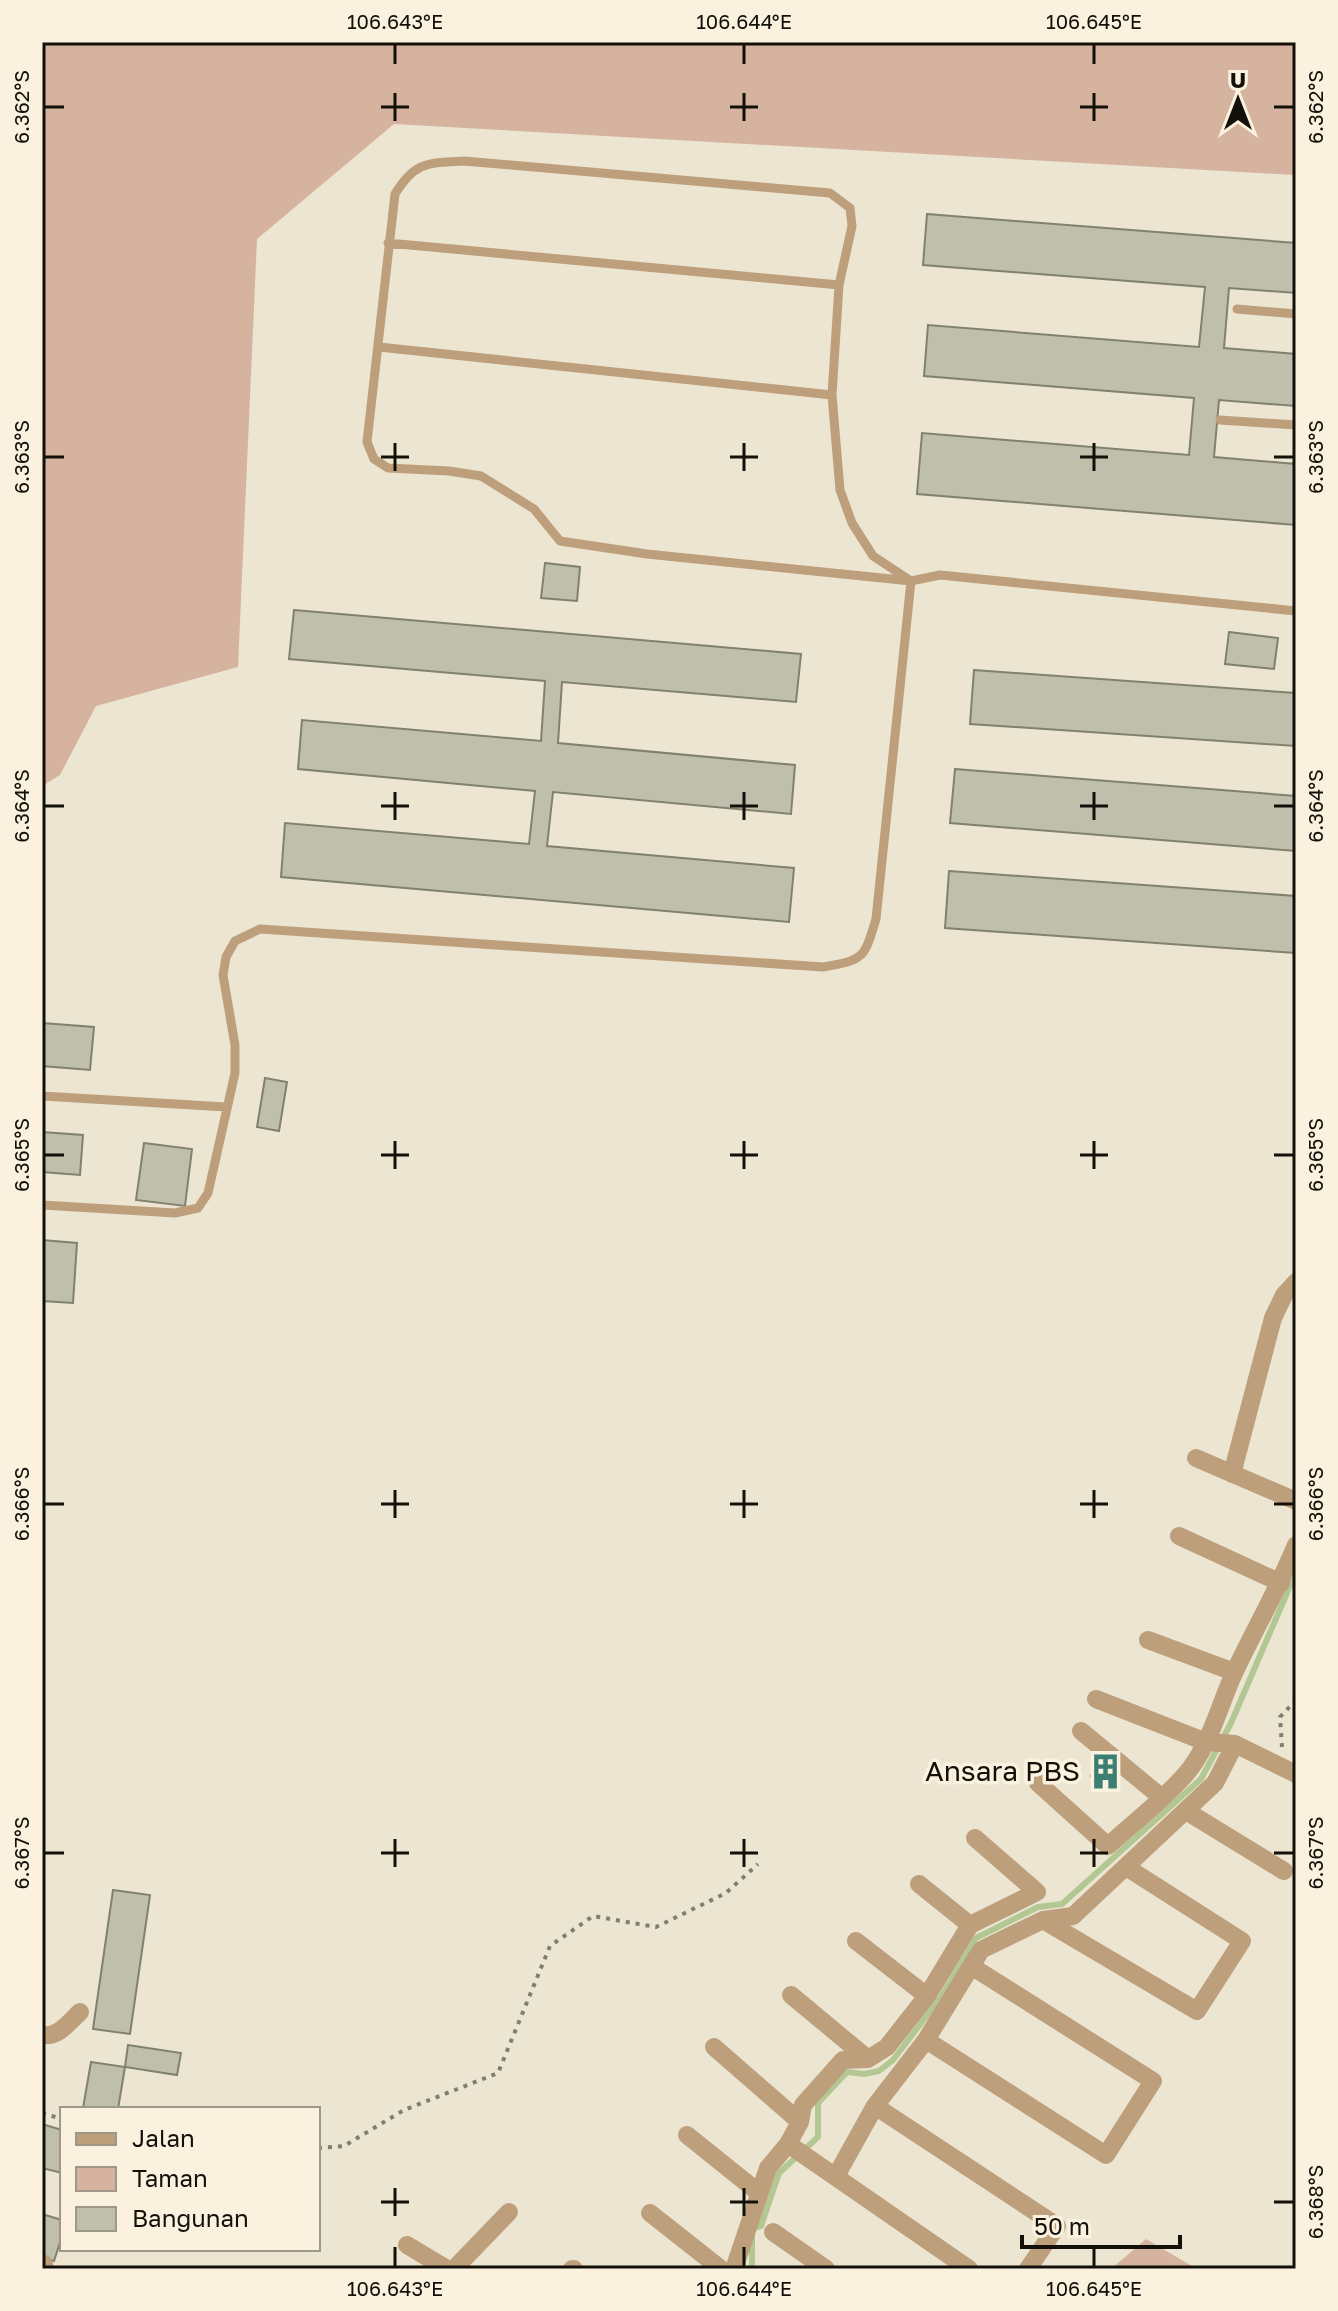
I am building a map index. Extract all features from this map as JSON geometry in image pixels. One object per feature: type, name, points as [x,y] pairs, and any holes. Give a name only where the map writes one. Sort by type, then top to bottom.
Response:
[{"type":"street","points":[[1232,1474],[1273,1318],[1292,1292]]},
{"type":"street","points":[[1196,1458],[1296,1501]]},
{"type":"street","points":[[1179,1536],[1281,1583]]},
{"type":"street","points":[[1038,1783],[1108,1846],[1186,1774],[1206,1742],[1234,1672],[1281,1583],[1296,1545]]},
{"type":"street","points":[[1148,1640],[1234,1672]]},
{"type":"street","points":[[1096,1699],[1206,1742],[1235,1744],[1293,1772]]},
{"type":"street","points":[[1081,1731],[1161,1797]]},
{"type":"street","points":[[836,2176],[875,2106],[926,2040],[981,1950],[1043,1920],[1073,1916],[1215,1783],[1235,1744]]},
{"type":"street","points":[[1186,1811],[1284,1871]]},
{"type":"street","points":[[734,2269],[768,2168],[788,2144],[800,2122],[803,2105],[843,2060],[868,2059],[887,2047],[927,1996],[970,1925],[1037,1892],[975,1838]]},
{"type":"street","points":[[1043,1920],[1197,2011],[1242,1941],[1126,1867]]},
{"type":"street","points":[[919,1884],[970,1925]]},
{"type":"street","points":[[856,1941],[927,1996]]},
{"type":"street","points":[[926,2040],[1106,2155],[1153,2081],[971,1966]]},
{"type":"street","points":[[791,1995],[868,2059]]},
{"type":"street","points":[[42,2035],[48,2037],[59,2032],[80,2012]]},
{"type":"street","points":[[714,2047],[800,2122]]},
{"type":"street","points":[[875,2106],[1057,2226],[1028,2269]]},
{"type":"street","points":[[687,2135],[758,2192]]},
{"type":"street","points":[[788,2144],[836,2176],[949,2263],[969,2269]]},
{"type":"street","points":[[454,2269],[509,2212]]},
{"type":"street","points":[[650,2213],[721,2269]]},
{"type":"street","points":[[773,2232],[826,2269]]},
{"type":"street","points":[[407,2245],[447,2269]]},
{"type":"lane","points":[[911,581],[873,556],[852,523],[840,490],[832,395],[839,285],[852,226],[850,208],[830,193],[464,161],[430,163],[407,174],[395,194],[367,442],[374,459],[388,468],[481,476],[534,509],[560,541],[647,554],[911,581],[940,575],[1296,611]]},
{"type":"lane","points":[[388,243],[839,285]]},
{"type":"lane","points":[[1237,309],[1296,314]]},
{"type":"lane","points":[[379,347],[832,395]]},
{"type":"lane","points":[[1220,420],[1296,425]]},
{"type":"lane","points":[[42,1205],[175,1213],[198,1208],[208,1193],[235,1073],[235,1045],[223,975],[226,957],[235,941],[260,929],[823,967],[848,963],[866,951],[876,919],[911,581]]},
{"type":"lane","points":[[42,1096],[226,1107]]},
{"type":"path","points":[[1293,1772],[1280,1742],[1280,1717],[1296,1700]]},
{"type":"path","points":[[320,2148],[344,2146],[404,2110],[498,2073],[550,1946],[593,1916],[656,1927],[726,1893],[758,1864]]},
{"type":"green space","points":[[42,42],[1296,42],[1296,175],[394,124],[257,239],[238,667],[96,706],[60,775],[42,786]]},
{"type":"green space","points":[[1146,2239],[1197,2269],[1111,2269]]},
{"type":"building","points":[[927,214],[1296,243],[1296,293],[1229,288],[1224,348],[1296,354],[1296,406],[1219,400],[1214,457],[1296,464],[1296,525],[917,494],[922,433],[1189,455],[1194,398],[924,376],[928,325],[1199,347],[1205,287],[923,265]]},
{"type":"building","points":[[545,563],[580,567],[577,601],[541,598]]},
{"type":"building","points":[[294,610],[801,654],[796,702],[562,682],[558,743],[795,765],[791,814],[553,792],[547,846],[794,868],[789,922],[281,877],[285,823],[529,844],[535,791],[298,769],[302,720],[541,741],[545,681],[289,659]]},
{"type":"building","points":[[1229,632],[1278,638],[1274,669],[1225,664]]},
{"type":"building","points":[[974,670],[1296,693],[1296,746],[970,724]]},
{"type":"building","points":[[955,769],[1296,796],[1296,851],[950,823]]},
{"type":"building","points":[[949,871],[1296,896],[1296,953],[945,928]]},
{"type":"building","points":[[42,1023],[94,1027],[90,1070],[42,1066]]},
{"type":"building","points":[[265,1078],[287,1082],[279,1131],[257,1127]]},
{"type":"building","points":[[42,1132],[83,1135],[80,1175],[42,1172]]},
{"type":"building","points":[[144,1143],[192,1149],[185,1206],[136,1200]]},
{"type":"building","points":[[42,1240],[77,1243],[73,1303],[42,1301]]},
{"type":"building","name":"Ansara PBS","points":[[1109,1755],[1122,1765],[1103,1786],[1091,1776]]},
{"type":"building","points":[[113,1890],[150,1895],[130,2034],[93,2029]]},
{"type":"building","points":[[128,2045],[181,2053],[177,2075],[125,2067]]},
{"type":"building","points":[[91,2062],[125,2067],[118,2107],[83,2107]]},
{"type":"building","points":[[42,2124],[60,2129],[60,2172],[42,2168]]},
{"type":"building","points":[[42,2214],[60,2219],[60,2242],[54,2261],[42,2258]]},
{"type":"waterway","points":[[752,2269],[752,2228],[761,2226],[779,2173],[818,2137],[818,2103],[847,2072],[864,2074],[879,2071],[893,2060],[941,1997],[976,1938],[1038,1907],[1062,1904],[1201,1779],[1231,1723],[1296,1572]]},
{"type":"place","name":"Ansara PBS","points":[[1106,1771]]}]
